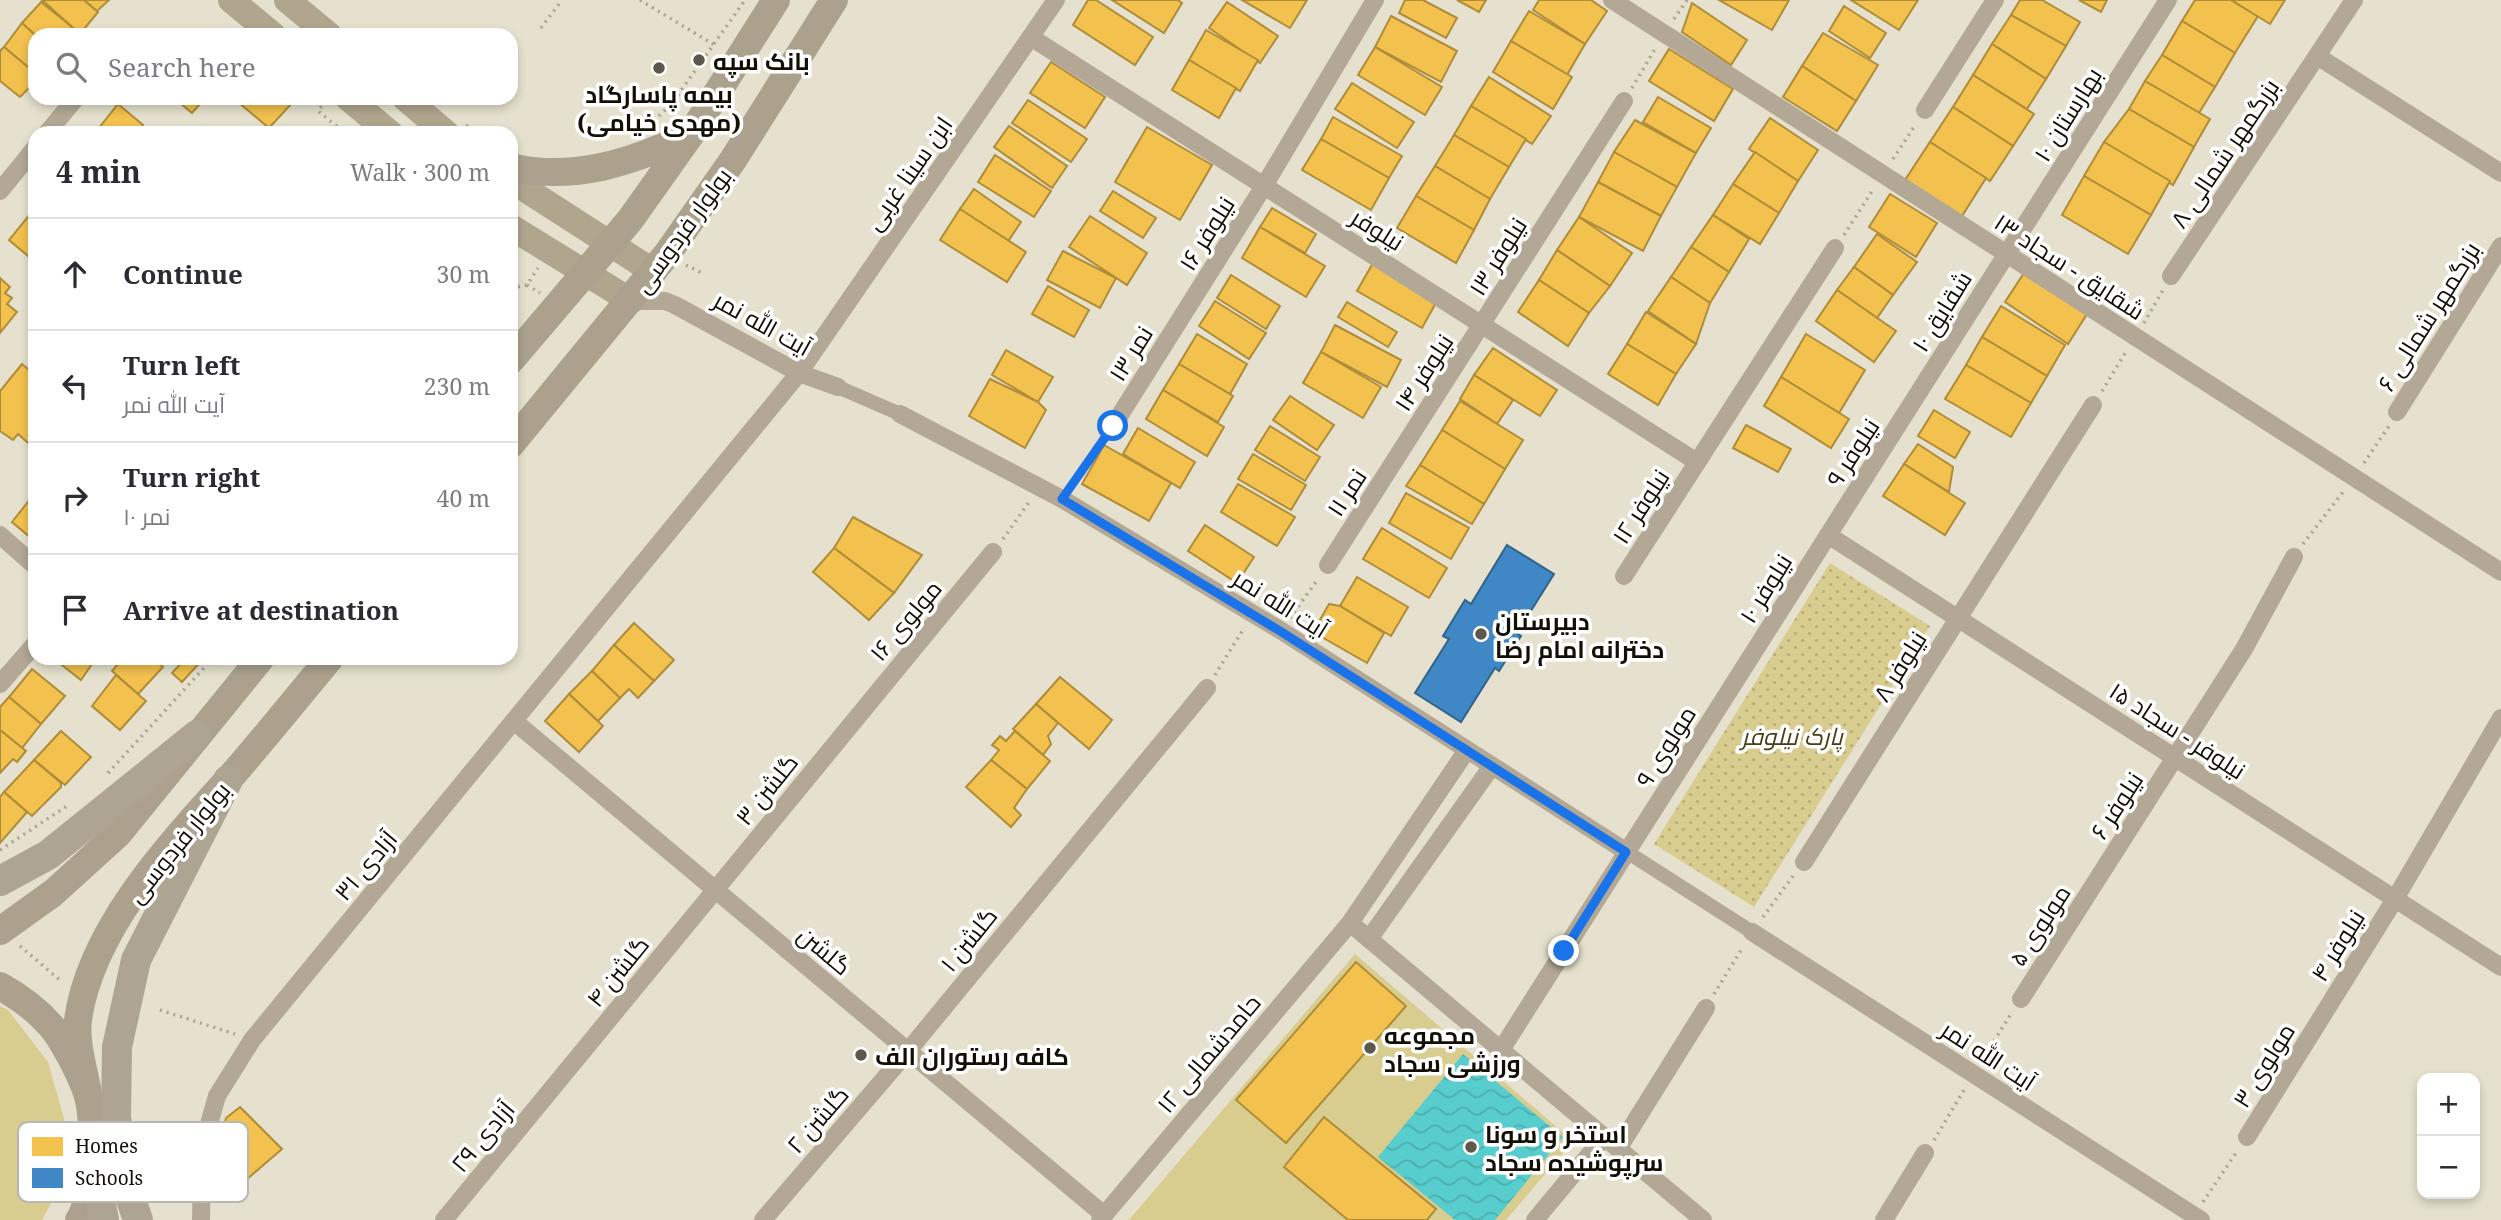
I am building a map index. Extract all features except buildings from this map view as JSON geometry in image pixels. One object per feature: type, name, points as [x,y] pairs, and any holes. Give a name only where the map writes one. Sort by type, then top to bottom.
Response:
[{"type":"highway","points":[[0,881],[48,855],[197,734]]},
{"type":"highway","points":[[117,1122],[117,1047],[136,960],[228,780]]},
{"type":"highway","points":[[100,1202],[104,1220]]},
{"type":"highway","points":[[132,1202],[138,1220]]},
{"type":"main road","points":[[231,0],[265,28]]},
{"type":"main road","points":[[288,0],[321,28]]},
{"type":"main road","name":"بولوار فردوسی","points":[[518,352],[611,243],[691,134],[727,52],[776,0]]},
{"type":"main road","name":"بولوار فردوسی","points":[[518,436],[654,272],[733,160],[834,0]]},
{"type":"main road","points":[[356,105],[382,126]]},
{"type":"main road","points":[[412,105],[438,126]]},
{"type":"main road","points":[[518,168],[557,173],[610,166],[650,154],[691,134]]},
{"type":"main road","points":[[518,184],[654,272]]},
{"type":"main road","points":[[518,230],[631,301]]},
{"type":"main road","points":[[7,936],[118,834],[255,665]]},
{"type":"main road","name":"بولوار فردوسی","points":[[90,1122],[77,1022],[88,974],[135,890],[186,824],[228,780],[324,665]]},
{"type":"main road","points":[[0,986],[17,995],[52,1027],[88,1093]]},
{"type":"main road","name":"بولوار فردوسی","points":[[79,1220],[86,1202]]},
{"type":"street","name":"ابن سینا غربی","points":[[515,722],[799,373],[1056,0]]},
{"type":"street","name":"نیلوفر ۱۶","points":[[1189,306],[1375,0]]},
{"type":"street","name":"شقایق - سجاد ۱۳","points":[[1612,0],[2501,572]]},
{"type":"street","points":[[1925,110],[1996,0]]},
{"type":"street","name":"بهارستان ۱۰","points":[[2006,254],[2168,0]]},
{"type":"street","name":"بزرگمهر شمالی ۸","points":[[2171,276],[2354,0]]},
{"type":"street","name":"نیلوفر","points":[[1032,38],[1698,462]]},
{"type":"street","points":[[2317,56],[2501,173]]},
{"type":"street","name":"نیلوفر ۱۳","points":[[1482,325],[1624,102]]},
{"type":"street","points":[[53,126],[70,105]]},
{"type":"street","points":[[0,191],[28,157]]},
{"type":"street","name":"بزرگمهر شمالی ۶","points":[[2397,412],[2501,246]]},
{"type":"street","name":"نیلوفر ۱۲","points":[[1624,576],[1835,248]]},
{"type":"street","name":"شقایق ۱۰","points":[[1917,395],[2006,254]]},
{"type":"street","points":[[654,272],[665,301]]},
{"type":"street","name":"آیت الله نمر","points":[[631,301],[665,301],[695,314],[799,373],[838,387]]},
{"type":"street","name":"نمر ۱۳","points":[[1113,426],[1189,306]]},
{"type":"street","name":"نیلوفر ۱۴","points":[[1405,445],[1482,325]]},
{"type":"street","points":[[838,387],[900,414]]},
{"type":"street","name":"نیلوفر ۹","points":[[1828,535],[1917,395]]},
{"type":"street","name":"نیلوفر ۸","points":[[1804,862],[2093,405]]},
{"type":"street","name":"آیت الله نمر","points":[[900,414],[1040,486],[1253,614],[1626,852]]},
{"type":"street","name":"نمر ۱۱","points":[[1328,565],[1405,445]]},
{"type":"street","points":[[0,535],[28,560]]},
{"type":"street","name":"نیلوفر - سجاد ۱۵","points":[[1828,535],[2501,967]]},
{"type":"street","name":"نیلوفر ۱۰","points":[[1744,667],[1828,535]]},
{"type":"street","name":"مولوی ۱۶","points":[[854,720],[993,552]]},
{"type":"street","name":"نیلوفر ۶","points":[[2098,878],[2244,649],[2294,557]]},
{"type":"street","points":[[0,684],[28,652]]},
{"type":"street","name":"مولوی ۹","points":[[1501,1050],[1744,667]]},
{"type":"street","name":"گلشن ۱","points":[[908,1051],[1207,688]]},
{"type":"street","name":"نیلوفر ۴","points":[[2321,1018],[2501,718]]},
{"type":"street","name":"گلشن ۳","points":[[715,889],[854,720]]},
{"type":"street","name":"گلشن","points":[[515,722],[1102,1217]]},
{"type":"street","name":"آزادی ۳۱","points":[[210,1122],[217,1096],[252,1040],[515,722]]},
{"type":"street","name":"حامدشمالی ۱۲","points":[[1102,1217],[1350,923],[1467,750]]},
{"type":"street","points":[[1368,939],[1492,766]]},
{"type":"street","points":[[1626,852],[1752,932]]},
{"type":"street","name":"مولوی ۵","points":[[2021,999],[2098,878]]},
{"type":"street","name":"گلشن ۴","points":[[558,1083],[715,889]]},
{"type":"street","points":[[1350,923],[1703,1220]]},
{"type":"street","name":"آیت الله نمر","points":[[1752,932],[2197,1218]]},
{"type":"street","points":[[1618,1149],[1706,1008]]},
{"type":"street","name":"مولوی ۳","points":[[2247,1137],[2321,1018]]},
{"type":"street","name":"گلشن ۲","points":[[763,1220],[908,1051]]},
{"type":"street","name":"آزادی ۲۹","points":[[444,1220],[558,1083]]},
{"type":"street","points":[[1535,1220],[1604,1136]]},
{"type":"street","points":[[1884,1220],[1925,1153]]},
{"type":"street","name":"آزادی ۳۱","points":[[201,1202],[201,1220]]},
{"type":"path","points":[[541,28],[562,0]]},
{"type":"path","points":[[640,0],[727,52]]},
{"type":"path","points":[[640,135],[727,52],[745,0]]},
{"type":"path","points":[[323,105],[318,111],[336,126]]},
{"type":"path","points":[[518,287],[527,285]]},
{"type":"path","points":[[1062,499],[1113,426]]},
{"type":"path","points":[[993,552],[1040,486]]},
{"type":"path","points":[[1280,631],[1328,565]]},
{"type":"path","points":[[1207,688],[1253,614]]},
{"type":"path","points":[[105,777],[207,665]]},
{"type":"path","points":[[0,850],[75,800]]},
{"type":"path","points":[[1706,1008],[1752,932],[1804,862]]},
{"type":"path","points":[[7,936],[69,988]]},
{"type":"path","points":[[160,1010],[252,1040]]},
{"type":"path","points":[[2197,1218],[2247,1137]]},
{"type":"green space","name":"پارک نیلوفر","points":[[1830,563],[1930,626],[1754,907],[1654,844]]},
{"type":"green space","name":"مجموعه ورزشی سجاد","points":[[1355,954],[1573,1141],[1506,1220],[1129,1220]]},
{"type":"green space","points":[[0,1006],[8,1010],[48,1062],[65,1122],[18,1122],[18,1202],[52,1202],[42,1220],[0,1220]]},
{"type":"water","name":"استخر و سونا سرپوشیده سجاد","points":[[1463,1054],[1563,1137],[1495,1220],[1455,1220],[1378,1157]]},
{"type":"place","name":"بانک سپه","points":[[699,60]]},
{"type":"place","name":"بیمه پاسارگاد (مهدی خیامی)","points":[[659,68]]},
{"type":"place","name":"دبیرستان دخترانه امام رضا","points":[[1481,634]]},
{"type":"place","name":"مجموعه ورزشی سجاد","points":[[1370,1048]]},
{"type":"place","name":"کافه رستوران الف","points":[[861,1055]]},
{"type":"place","name":"استخر و سونا سرپوشیده سجاد","points":[[1471,1147]]},
{"type":"route","points":[[1113,426],[1062,499],[1280,631],[1626,852],[1564,951]]}]
